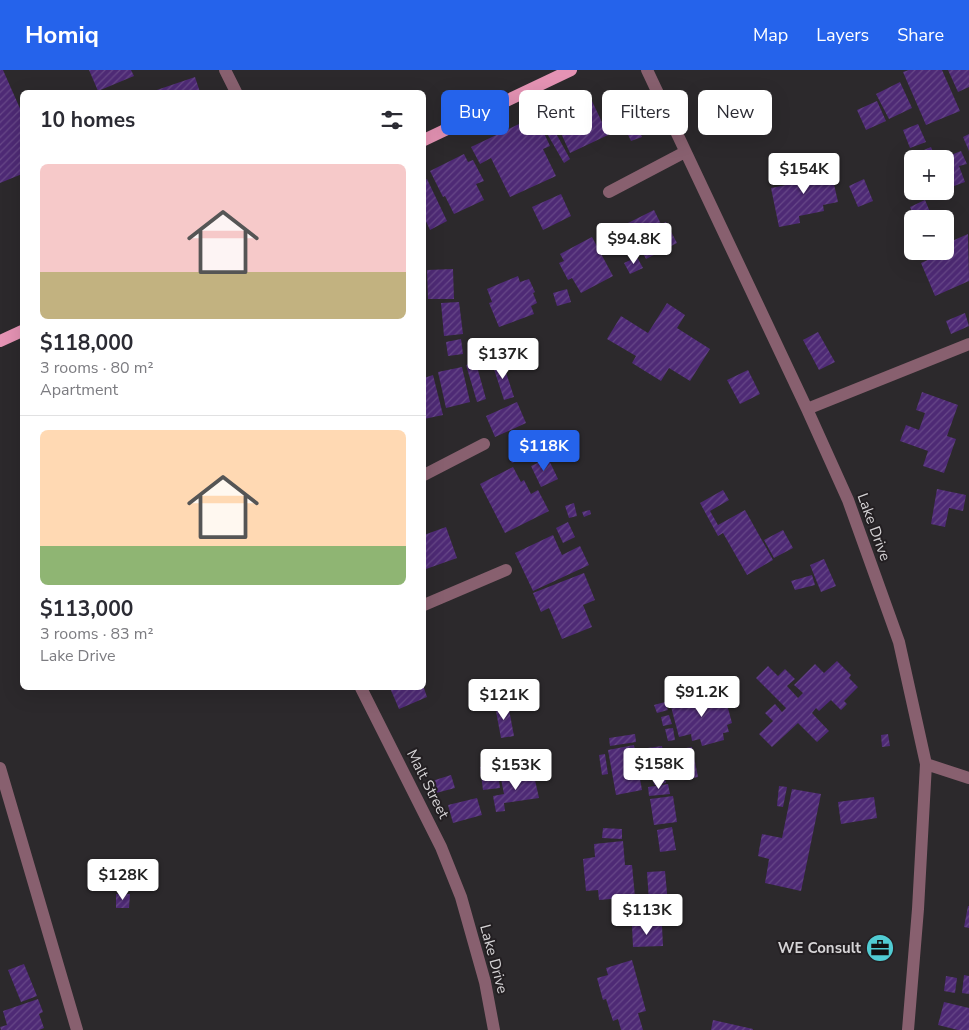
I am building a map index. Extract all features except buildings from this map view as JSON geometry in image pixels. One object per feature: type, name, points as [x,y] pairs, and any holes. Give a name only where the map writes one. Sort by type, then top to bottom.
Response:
[{"type":"main road","points":[[426,139],[571,70]]},
{"type":"main road","points":[[0,342],[20,331]]},
{"type":"street","points":[[225,70],[235,90]]},
{"type":"street","name":"Lake Drive","points":[[647,70],[848,500],[899,642],[926,764],[918,909],[908,1030]]},
{"type":"street","points":[[609,192],[686,152]]},
{"type":"street","points":[[807,409],[969,344]]},
{"type":"street","points":[[426,474],[484,444]]},
{"type":"street","points":[[426,604],[506,570]]},
{"type":"street","name":"Malt Street","points":[[362,690],[441,848],[461,897]]},
{"type":"street","points":[[926,764],[969,778]]},
{"type":"street","points":[[0,768],[78,1030]]},
{"type":"street","name":"Lake Drive","points":[[461,897],[485,982],[494,1030]]},
{"type":"place","name":"WE Consult","points":[[880,948]]}]
